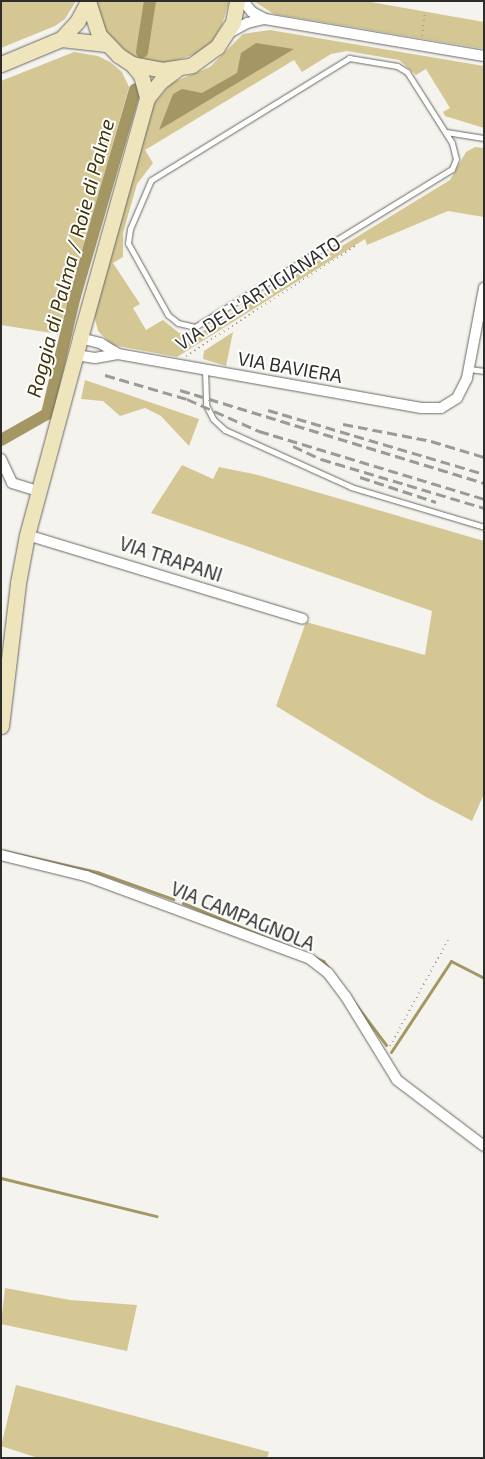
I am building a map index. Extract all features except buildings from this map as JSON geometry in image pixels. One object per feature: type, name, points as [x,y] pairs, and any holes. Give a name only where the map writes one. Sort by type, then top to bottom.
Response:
[{"type":"street","points":[[1,64],[61,39],[77,22],[88,1]]},
{"type":"street","points":[[88,1],[94,24],[106,44],[132,64],[141,75],[147,98]]},
{"type":"street","points":[[226,35],[237,1]]},
{"type":"street","points":[[243,1],[252,12],[264,19],[484,56]]},
{"type":"street","points":[[1,726],[18,584],[28,534],[147,98],[161,81],[177,69],[205,57],[236,27],[264,19]]},
{"type":"street","points":[[61,39],[106,44]]},
{"type":"street","points":[[132,64],[162,70],[177,69]]},
{"type":"street","points":[[470,369],[484,288]]},
{"type":"street","name":"VIA BAVIERA","points":[[80,338],[100,343],[118,354]]},
{"type":"street","name":"VIA BAVIERA","points":[[76,355],[94,358],[118,354],[421,408],[441,408],[454,402],[465,385],[470,369]]},
{"type":"street","points":[[1,459],[12,483],[39,491]]},
{"type":"street","name":"VIA TRAPANI","points":[[28,534],[303,620]]},
{"type":"street","name":"VIA CAMPAGNOLA","points":[[1,855],[103,882],[310,959],[328,973],[346,997],[403,1087],[484,1146]]},
{"type":"lane","points":[[446,132],[456,159],[449,172],[196,327],[185,327],[168,315],[130,253],[130,229],[151,180],[349,58],[397,66],[407,72],[446,132],[484,138]]},
{"type":"lane","points":[[205,369],[206,405],[213,419],[225,430],[351,487],[484,528]]},
{"type":"lane","points":[[470,369],[484,371]]},
{"type":"path","points":[[420,45],[425,12]]},
{"type":"path","name":"VIA DELL'ARTIGIANATO","points":[[174,364],[358,244]]},
{"type":"path","points":[[383,1057],[448,940]]},
{"type":"shaded area","points":[[1,1],[76,1],[65,19],[55,26],[1,48]]},
{"type":"shaded area","points":[[95,1],[229,1],[222,25],[212,42],[196,54],[168,63],[149,62],[130,55],[115,44],[102,26]]},
{"type":"shaded area","points":[[253,1],[365,1],[484,22],[484,49],[274,14]]},
{"type":"shaded area","points":[[270,30],[484,66],[484,128],[445,116],[443,112],[450,108],[426,69],[416,75],[399,60],[347,51],[331,54],[302,72],[294,60],[145,150],[153,163],[137,184],[123,233],[123,257],[113,263],[140,304],[133,308],[146,330],[163,320],[179,333],[203,331],[450,180],[466,152],[475,147],[484,148],[484,217],[448,211],[367,245],[365,239],[177,357],[112,345],[98,331],[94,315],[153,105],[171,83],[210,67],[243,34]]},
{"type":"shaded area","points":[[256,43],[294,49],[159,130],[173,94],[182,89],[202,93],[237,73],[241,53]]},
{"type":"shaded area","points":[[74,52],[98,56],[110,62],[122,72],[129,87],[58,334],[1,325],[1,81]]},
{"type":"shaded area","points":[[233,332],[226,366],[203,359],[204,351]]},
{"type":"shaded area","points":[[85,380],[199,419],[189,446],[161,416],[145,408],[120,416],[103,401],[81,399]]},
{"type":"shaded area","points":[[182,465],[213,479],[219,467],[258,475],[484,541],[484,794],[472,821],[426,797],[276,706],[306,622],[425,655],[432,611],[151,513]]},
{"type":"shaded area","points":[[5,1288],[70,1300],[137,1305],[127,1351],[1,1324]]},
{"type":"shaded area","points":[[16,1385],[269,1452],[267,1458],[38,1458],[1,1446]]},
{"type":"waterway","name":"Roggia di Palma / Roie di Palme","points":[[142,52],[150,1]]},
{"type":"waterway","name":"Roggia di Palma / Roie di Palme","points":[[1,440],[47,414],[75,296],[135,90]]},
{"type":"waterway","points":[[4,851],[97,872],[173,899]]},
{"type":"waterway","points":[[183,903],[323,961],[386,1045]]},
{"type":"waterway","points":[[391,1052],[451,961],[484,978]]},
{"type":"waterway","points":[[1,1178],[156,1216]]},
{"type":"railway","points":[[105,375],[187,399],[259,431],[484,499]]},
{"type":"railway","points":[[180,390],[484,483]]},
{"type":"railway","points":[[268,410],[484,474]]},
{"type":"railway","points":[[343,424],[431,441],[484,457]]},
{"type":"railway","points":[[293,446],[321,459],[484,508]]},
{"type":"railway","points":[[360,477],[436,502]]}]
